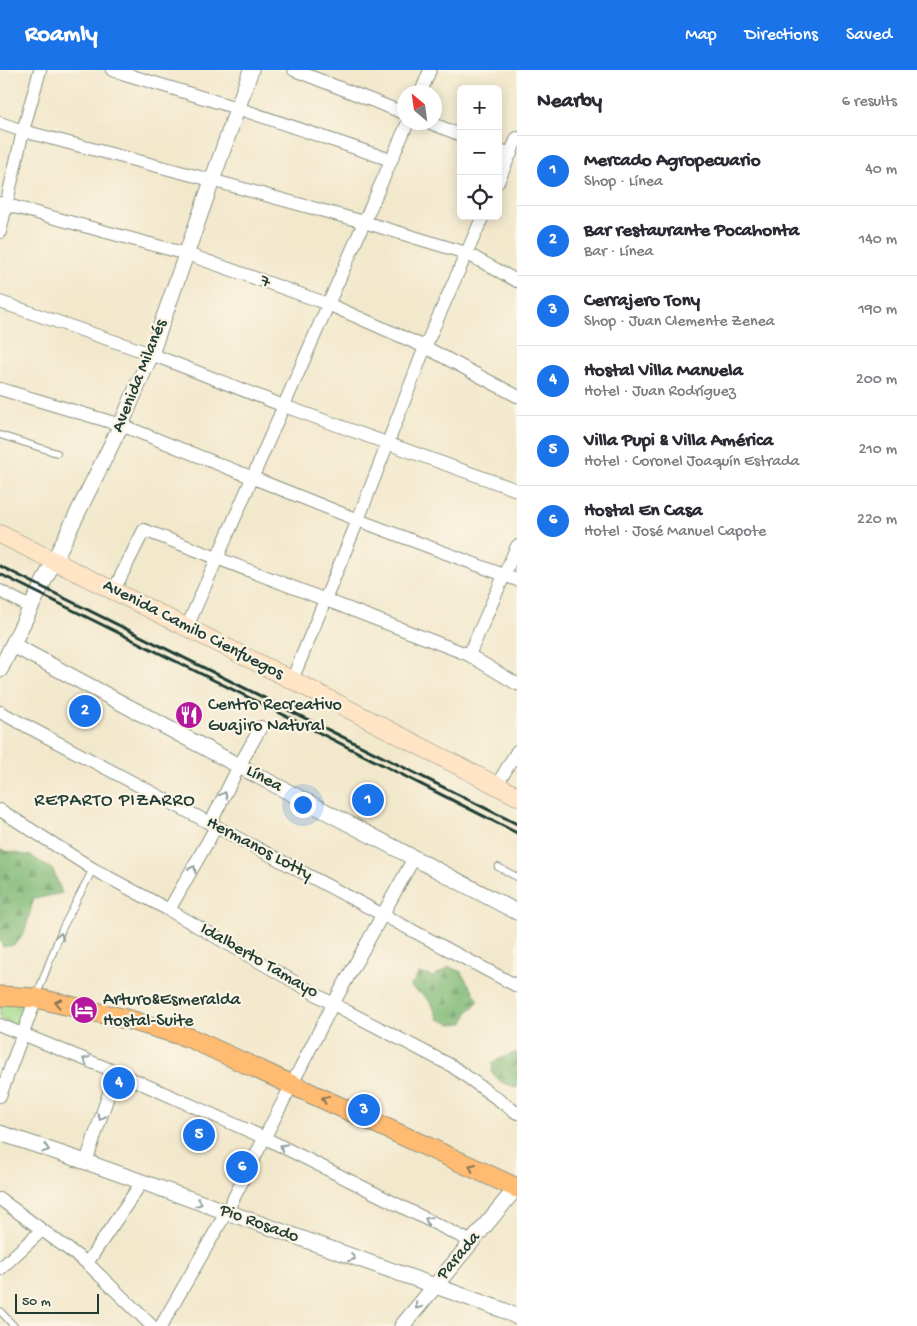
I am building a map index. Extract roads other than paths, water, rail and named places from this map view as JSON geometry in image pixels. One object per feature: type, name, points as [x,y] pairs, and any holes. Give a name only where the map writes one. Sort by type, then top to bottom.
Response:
[{"type":"main road","name":"Avenida Camilo Cienfuegos","points":[[0,534],[292,680],[517,796]]},
{"type":"main road","points":[[0,996],[36,998],[130,1020],[190,1038],[517,1188]]},
{"type":"street","points":[[0,232],[3,204],[40,70]]},
{"type":"street","points":[[112,70],[237,108],[391,160]]},
{"type":"street","name":"Avenida Milanés","points":[[0,670],[121,425],[187,254],[211,180],[251,70]]},
{"type":"street","points":[[294,70],[397,110]]},
{"type":"street","points":[[424,85],[430,70]]},
{"type":"street","points":[[0,123],[23,131],[364,222],[466,253],[517,281]]},
{"type":"street","points":[[442,128],[457,133]]},
{"type":"street","points":[[187,627],[404,130]]},
{"type":"street","points":[[501,175],[517,138]]},
{"type":"street","points":[[502,151],[511,154]]},
{"type":"street","name":"7","points":[[3,204],[187,254],[328,304],[425,347],[517,396]]},
{"type":"street","points":[[292,680],[326,601],[425,347],[481,220]]},
{"type":"street","points":[[0,302],[150,354],[284,406],[517,490]]},
{"type":"street","points":[[0,389],[121,425],[358,520],[517,580]]},
{"type":"street","points":[[114,590],[144,530],[469,656],[517,684]]},
{"type":"street","points":[[469,656],[517,546]]},
{"type":"street","points":[[0,591],[32,608]]},
{"type":"street","name":"Línea","points":[[13,645],[517,912]]},
{"type":"street","name":"Hermanos Lotty","points":[[0,712],[517,986]]},
{"type":"street","points":[[169,910],[213,826],[239,766],[261,727]]},
{"type":"street","points":[[496,785],[517,751]]},
{"type":"street","name":"Idalberto Tamayo","points":[[0,810],[93,869],[169,910],[333,1004],[452,1066],[517,1113]]},
{"type":"street","points":[[161,1326],[226,1213],[333,1004],[414,858]]},
{"type":"street","points":[[0,1096],[36,998]]},
{"type":"street","points":[[0,1025],[116,1072],[265,1138],[472,1242]]},
{"type":"street","points":[[86,1162],[116,1072]]},
{"type":"street","name":"Pio Rosado","points":[[0,1133],[503,1310],[517,1317]]},
{"type":"street","points":[[87,1263],[142,1182]]},
{"type":"street","name":"Parada","points":[[402,1326],[517,1188]]},
{"type":"street","points":[[0,1199],[87,1263],[152,1326]]},
{"type":"street","points":[[0,1269],[42,1230]]},
{"type":"lane","points":[[0,435],[57,453]]},
{"type":"lane","points":[[498,867],[517,877]]},
{"type":"lane","points":[[36,998],[62,929],[93,869]]},
{"type":"lane","points":[[0,1311],[14,1326]]},
{"type":"railway","points":[[0,566],[517,824]]},
{"type":"railway","points":[[0,574],[517,833]]},
{"type":"place","name":"Bar restaurante Pocahonta","points":[[85,711]]},
{"type":"place","name":"Centro Recreativo Guajiro Natural","points":[[189,715]]},
{"type":"place","name":"Mercado Agropecuario","points":[[368,800]]},
{"type":"place","name":"Arturo&Esmeralda Hostal-Suite","points":[[84,1010]]},
{"type":"place","name":"Hostal Villa Manuela","points":[[119,1083]]},
{"type":"place","name":"Cerrajero Tony","points":[[364,1110]]},
{"type":"place","name":"Villa Pupi & Villa América","points":[[199,1135]]},
{"type":"place","name":"Hostal En Casa","points":[[242,1167]]},
{"type":"district","name":"REPARTO PIZARRO","points":[[115,801]]}]
